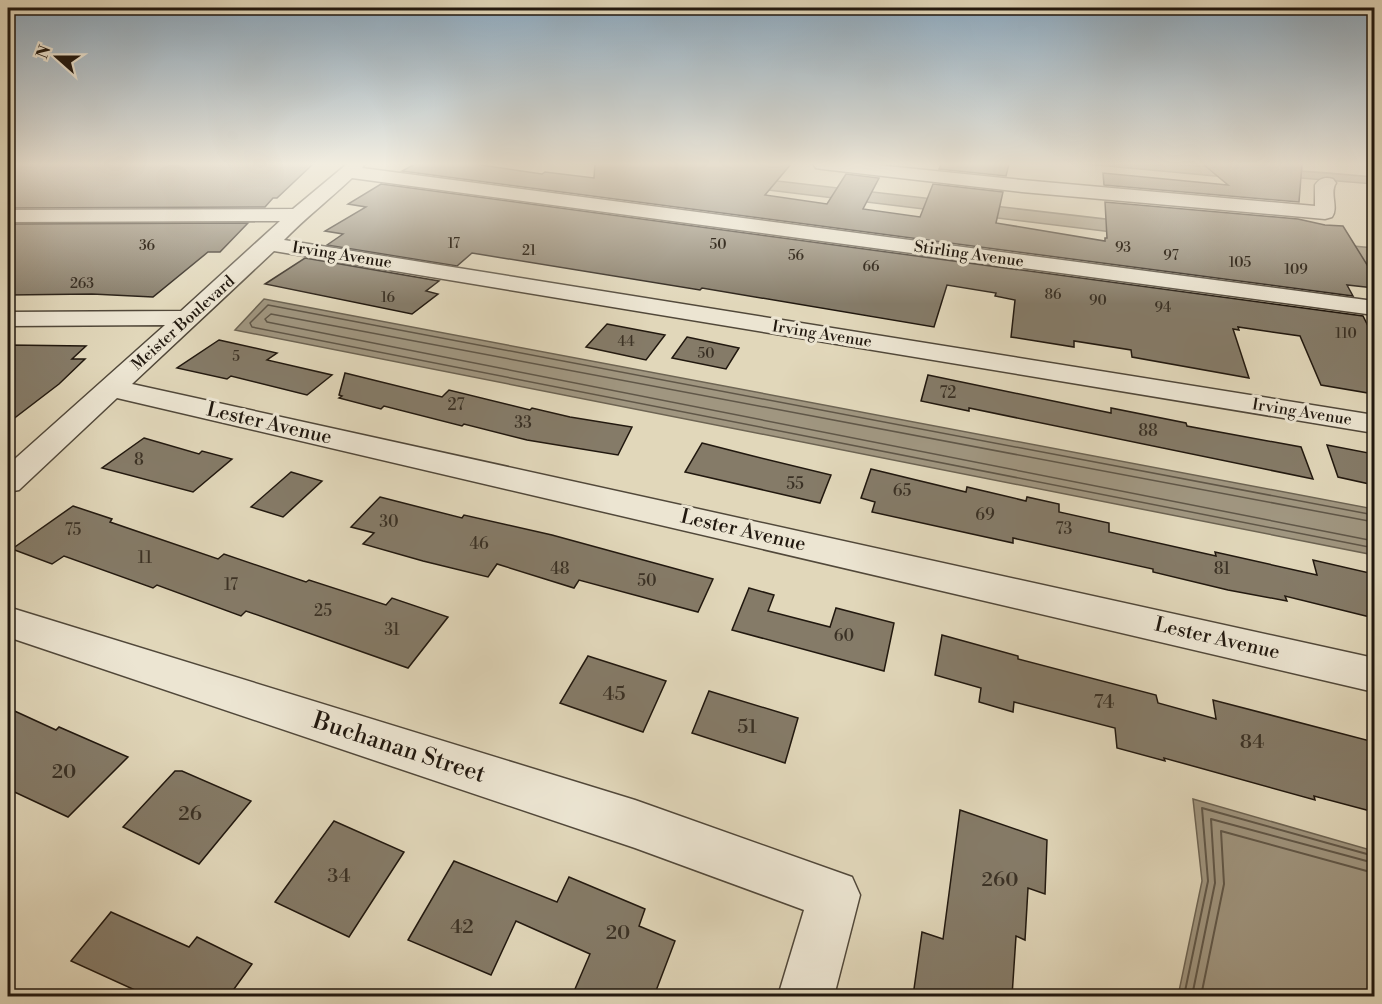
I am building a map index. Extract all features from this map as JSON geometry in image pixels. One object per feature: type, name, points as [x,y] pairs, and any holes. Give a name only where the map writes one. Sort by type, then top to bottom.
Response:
[{"type":"street","name":"Meister Boulevard","points":[[14,469],[111,388],[303,211]]},
{"type":"street","name":"Stirling Avenue","points":[[666,211],[1374,308]]},
{"type":"street","points":[[1301,211],[1325,213],[1325,211]]},
{"type":"street","points":[[8,216],[297,215]]},
{"type":"street","name":"Irving Avenue","points":[[269,244],[1374,424]]},
{"type":"street","points":[[8,319],[187,318]]},
{"type":"street","name":"Lester Avenue","points":[[111,388],[1374,675]]},
{"type":"street","name":"Buchanan Street","points":[[8,621],[635,824],[834,896],[806,996]]},
{"type":"water","points":[[939,211],[1035,211],[1374,248],[1374,264]]},
{"type":"water","points":[[264,299],[1374,509],[1374,555],[235,330]]},
{"type":"water","points":[[1193,799],[1374,851],[1374,996],[1178,996],[1202,881]]},
{"type":"building","points":[[359,211],[581,211],[1363,316],[1374,338],[1374,394],[1321,385],[1300,336],[1238,327],[1239,330],[1233,329],[1249,378],[1132,357],[1131,350],[1074,341],[1074,347],[1011,337],[1015,300],[995,296],[996,293],[947,285],[934,327],[702,288],[700,290],[472,253],[457,266],[327,245],[343,234],[325,231]]},
{"type":"building","points":[[705,211],[876,211],[920,217],[922,211],[999,211],[996,223],[1105,241],[1107,238],[1105,211],[1206,211],[1298,219],[1343,226],[1374,276],[1374,288],[1347,285],[1353,296]]},
{"type":"building","points":[[248,223],[220,252],[208,252],[153,297],[92,294],[8,295],[8,224]]},
{"type":"building","points":[[305,258],[439,281],[426,291],[438,294],[412,314],[265,284]]},
{"type":"building","points":[[607,324],[665,335],[646,360],[586,347]]},
{"type":"building","points":[[687,337],[739,348],[726,369],[672,358]]},
{"type":"building","points":[[219,340],[277,353],[267,360],[332,375],[307,395],[231,376],[227,379],[177,368]]},
{"type":"building","points":[[8,345],[86,346],[72,359],[85,359],[59,384],[8,423]]},
{"type":"building","points":[[345,373],[442,397],[449,390],[530,410],[532,408],[632,427],[618,455],[527,440],[384,406],[381,409],[339,398],[342,396],[339,395]]},
{"type":"building","points":[[928,375],[1111,413],[1111,408],[1186,423],[1187,426],[1301,447],[1313,479],[969,408],[969,411],[921,401]]},
{"type":"building","points":[[144,438],[199,454],[202,451],[232,459],[193,492],[102,468]]},
{"type":"building","points":[[702,443],[831,475],[820,503],[685,472]]},
{"type":"building","points":[[1327,445],[1374,454],[1374,485],[1338,477]]},
{"type":"building","points":[[871,469],[966,492],[967,487],[1026,501],[1027,497],[1059,504],[1059,512],[1109,523],[1109,532],[1216,556],[1215,552],[1317,575],[1313,560],[1374,574],[1374,618],[1285,596],[1287,601],[1228,590],[1153,572],[1153,569],[1013,538],[1013,543],[872,512],[875,502],[861,498]]},
{"type":"building","points":[[291,472],[322,481],[283,517],[251,507]]},
{"type":"building","points":[[380,497],[462,518],[464,515],[552,535],[713,579],[698,612],[579,580],[574,588],[497,564],[488,577],[423,561],[363,544],[374,533],[351,527]]},
{"type":"building","points":[[73,506],[112,519],[110,522],[218,559],[224,554],[306,582],[309,580],[386,605],[392,598],[448,617],[408,668],[246,611],[241,616],[157,585],[153,588],[64,556],[52,564],[12,549]]},
{"type":"building","points":[[749,588],[774,595],[768,611],[830,627],[836,608],[894,623],[884,671],[732,630]]},
{"type":"building","points":[[942,635],[1018,656],[1018,659],[1156,695],[1158,703],[1216,719],[1213,700],[1374,742],[1374,812],[1314,796],[1315,800],[1164,758],[1165,761],[1117,748],[1115,728],[1014,702],[1013,712],[979,702],[981,688],[935,675]]},
{"type":"building","points":[[588,656],[666,681],[643,732],[560,703]]},
{"type":"building","points":[[709,691],[798,718],[785,763],[692,733]]},
{"type":"building","points":[[8,708],[56,730],[59,727],[128,757],[68,817],[8,789]]},
{"type":"building","points":[[175,771],[182,771],[251,801],[199,864],[123,827]]},
{"type":"building","points":[[960,810],[1047,840],[1045,894],[1028,888],[1025,940],[1016,936],[1012,996],[913,996],[922,932],[943,939]]},
{"type":"building","points":[[334,821],[404,852],[349,937],[275,902]]},
{"type":"building","points":[[454,861],[557,902],[569,877],[645,909],[639,926],[675,941],[654,996],[572,996],[590,954],[516,921],[491,975],[408,940]]},
{"type":"building","points":[[111,912],[189,947],[197,937],[252,964],[229,996],[148,996],[71,961]]}]
